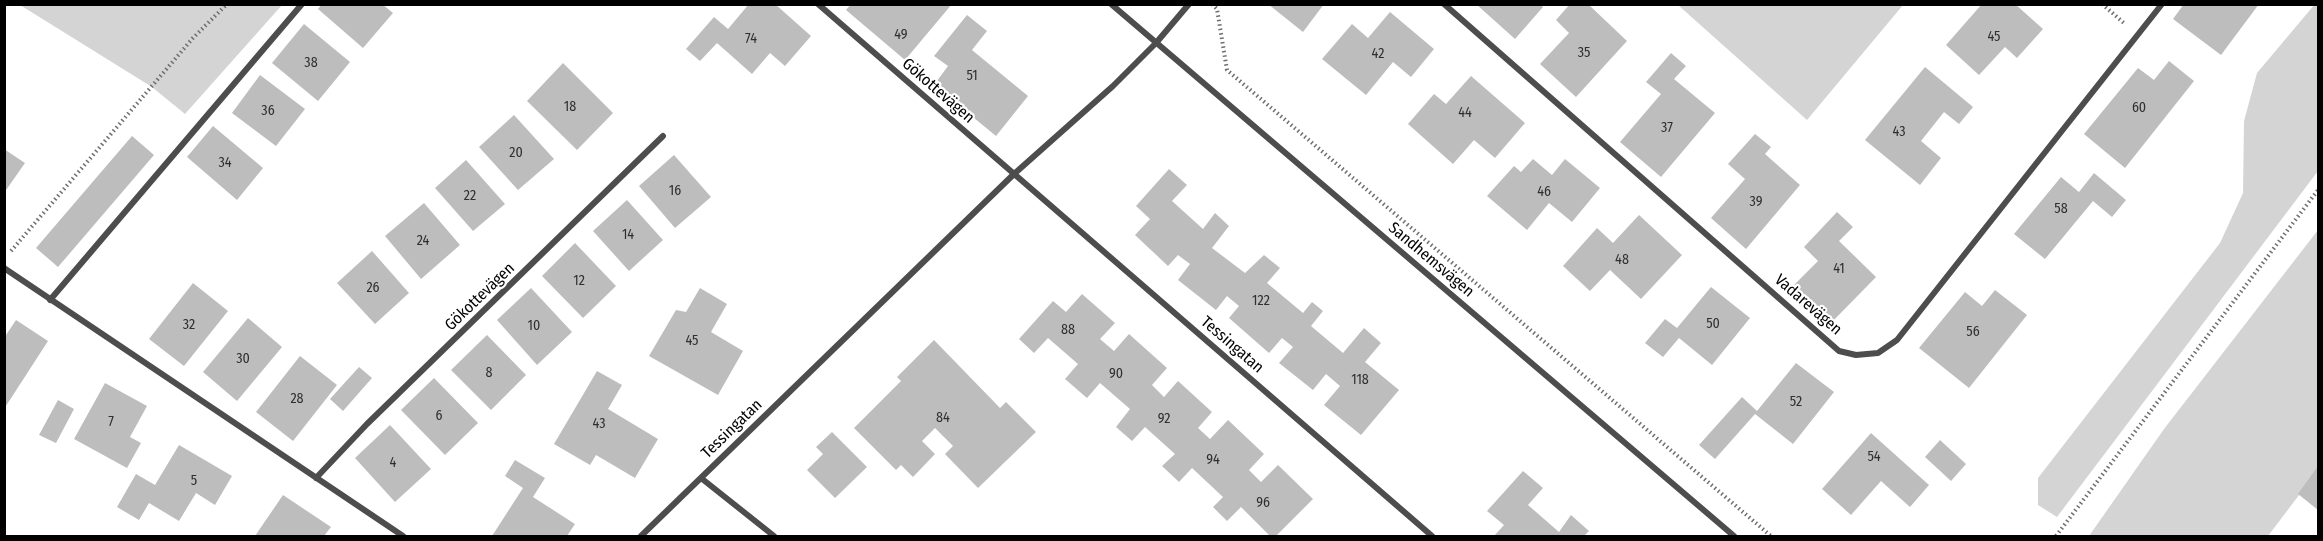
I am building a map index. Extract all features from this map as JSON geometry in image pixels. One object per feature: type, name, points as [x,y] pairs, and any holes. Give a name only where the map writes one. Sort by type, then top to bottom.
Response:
[{"type":"street","points":[[50,300],[302,4]]},
{"type":"street","name":"Gökottevägen","points":[[818,4],[1014,174]]},
{"type":"street","name":"Sandhemsvägen","points":[[1111,4],[1734,537]]},
{"type":"street","name":"Tessingatan","points":[[641,537],[1014,174],[1113,86],[1156,43],[1190,4]]},
{"type":"street","name":"Vadarevägen","points":[[1444,4],[1839,351],[1856,355],[1878,353],[1897,340],[2162,4]]},
{"type":"street","name":"Gökottevägen","points":[[316,478],[367,424],[663,136]]},
{"type":"street","name":"Tessingatan","points":[[1014,174],[1432,537]]},
{"type":"street","points":[[4,268],[403,537]]},
{"type":"street","name":"Tessingatan","points":[[701,478],[774,537]]},
{"type":"path","points":[[4,258],[193,38],[227,4]]},
{"type":"path","points":[[1212,4],[1217,9],[1227,70],[1772,537]]},
{"type":"path","points":[[2102,4],[2138,35]]},
{"type":"path","points":[[2056,537],[2319,190]]},
{"type":"shaded area","points":[[2315,4],[2318,5],[2318,171],[2057,517],[2038,505],[2038,478],[2220,243],[2243,193],[2244,121],[2257,73]]},
{"type":"shaded area","points":[[20,5],[282,5],[185,114],[152,87]]},
{"type":"shaded area","points":[[1678,5],[1903,5],[1807,120]]},
{"type":"shaded area","points":[[2318,230],[2318,470],[2268,536],[2089,536],[2164,429]]},
{"type":"building","points":[[322,4],[382,4],[393,13],[363,48],[318,9]]},
{"type":"building","points":[[749,4],[775,4],[811,36],[785,66],[770,53],[752,74],[717,43],[700,61],[686,49],[714,17],[728,29]]},
{"type":"building","points":[[851,4],[952,4],[905,60],[846,10]]},
{"type":"building","points":[[1268,4],[1324,4],[1303,32]]},
{"type":"building","points":[[1476,4],[1540,4],[1543,7],[1515,39]]},
{"type":"building","points":[[1570,4],[1588,4],[1627,41],[1576,97],[1540,64],[1569,33],[1556,20]]},
{"type":"building","points":[[1982,4],[2015,4],[2043,29],[2017,58],[2005,47],[1979,75],[1946,45]]},
{"type":"building","points":[[2184,4],[2259,4],[2221,55],[2173,19]]},
{"type":"building","points":[[1390,12],[1434,49],[1411,77],[1393,62],[1366,95],[1322,59],[1352,24],[1368,38]]},
{"type":"building","points":[[967,15],[987,31],[972,50],[1028,96],[996,136],[934,85],[948,66],[934,56]]},
{"type":"building","points":[[304,24],[350,62],[318,101],[272,63]]},
{"type":"building","points":[[1671,53],[1686,66],[1674,79],[1715,113],[1661,177],[1620,142],[1661,94],[1646,82]]},
{"type":"building","points":[[2169,61],[2194,81],[2125,168],[2084,134],[2138,68],[2154,80]]},
{"type":"building","points":[[563,63],[613,113],[577,150],[527,101]]},
{"type":"building","points":[[1925,67],[1973,107],[1959,124],[1944,112],[1921,141],[1941,158],[1920,185],[1865,140]]},
{"type":"building","points":[[260,75],[305,109],[276,146],[232,113]]},
{"type":"building","points":[[1471,76],[1525,123],[1495,158],[1474,140],[1453,164],[1408,124],[1434,94],[1446,104]]},
{"type":"building","points":[[514,115],[554,159],[518,190],[479,147]]},
{"type":"building","points":[[213,126],[263,168],[237,200],[187,157]]},
{"type":"building","points":[[1755,134],[1771,147],[1765,154],[1800,185],[1746,249],[1711,218],[1745,179],[1728,164]]},
{"type":"building","points":[[132,136],[154,155],[58,267],[36,248]]},
{"type":"building","points":[[4,149],[25,163],[4,193]]},
{"type":"building","points":[[674,155],[711,197],[675,228],[639,186]]},
{"type":"building","points":[[1533,159],[1552,175],[1565,159],[1600,188],[1572,222],[1549,203],[1527,230],[1487,196],[1514,166],[1521,172]]},
{"type":"building","points":[[466,160],[505,204],[473,231],[435,188]]},
{"type":"building","points":[[1169,169],[1187,185],[1172,201],[1203,229],[1215,213],[1229,226],[1212,248],[1245,273],[1264,255],[1280,268],[1267,283],[1303,313],[1312,302],[1323,311],[1311,326],[1343,353],[1364,328],[1381,343],[1365,362],[1399,390],[1361,435],[1324,405],[1340,386],[1326,374],[1313,390],[1279,363],[1293,347],[1282,338],[1269,353],[1229,318],[1239,306],[1227,296],[1216,310],[1178,280],[1190,264],[1178,255],[1168,266],[1135,235],[1150,219],[1136,206]]},
{"type":"building","points":[[2094,173],[2126,200],[2112,217],[2093,201],[2045,259],[2014,234],[2061,177],[2079,192]]},
{"type":"building","points":[[627,200],[663,240],[629,271],[593,231]]},
{"type":"building","points":[[424,203],[460,245],[421,279],[385,236]]},
{"type":"building","points":[[1837,212],[1853,227],[1839,241],[1876,277],[1831,323],[1793,286],[1818,261],[1804,247]]},
{"type":"building","points":[[1639,215],[1682,255],[1641,299],[1610,270],[1590,291],[1563,266],[1597,228],[1613,243]]},
{"type":"building","points":[[575,243],[616,286],[583,318],[542,276]]},
{"type":"building","points":[[372,251],[409,293],[375,324],[337,283]]},
{"type":"building","points":[[193,283],[228,311],[184,366],[149,339]]},
{"type":"building","points":[[1711,287],[1750,318],[1712,365],[1679,338],[1663,357],[1645,343],[1665,319],[1677,328]]},
{"type":"building","points":[[531,288],[572,332],[537,365],[497,320]]},
{"type":"building","points":[[700,288],[727,304],[711,332],[743,351],[718,395],[649,356],[676,310],[686,312]]},
{"type":"building","points":[[1995,290],[2027,315],[1969,388],[1919,348],[1965,292],[1982,306]]},
{"type":"building","points":[[1082,294],[1115,323],[1100,339],[1114,351],[1129,334],[1167,368],[1152,385],[1164,397],[1178,381],[1212,412],[1198,428],[1210,439],[1228,420],[1264,454],[1249,470],[1261,482],[1278,465],[1313,499],[1276,536],[1270,536],[1241,507],[1227,521],[1213,507],[1223,497],[1192,468],[1179,482],[1162,466],[1175,454],[1145,427],[1132,441],[1116,427],[1130,409],[1100,383],[1087,398],[1065,379],[1078,364],[1048,338],[1034,353],[1019,339],[1053,301],[1066,312]]},
{"type":"building","points":[[248,318],[282,347],[237,401],[203,372]]},
{"type":"building","points":[[16,320],[48,341],[4,409],[4,338]]},
{"type":"building","points":[[487,335],[526,375],[491,410],[451,370]]},
{"type":"building","points":[[934,340],[1000,408],[1006,402],[1036,432],[978,488],[945,454],[953,446],[935,428],[922,441],[935,454],[913,477],[901,465],[896,470],[854,428],[901,381],[897,377]]},
{"type":"building","points":[[300,356],[337,385],[293,441],[256,412]]},
{"type":"building","points":[[1796,363],[1834,392],[1793,444],[1755,414],[1715,459],[1699,445],[1742,397],[1757,411]]},
{"type":"building","points":[[359,367],[372,378],[343,411],[330,399]]},
{"type":"building","points":[[597,371],[622,385],[608,409],[658,439],[635,478],[596,455],[590,465],[554,444]]},
{"type":"building","points":[[434,378],[478,423],[445,455],[401,410]]},
{"type":"building","points":[[105,383],[147,406],[130,437],[141,443],[127,468],[74,439]]},
{"type":"building","points":[[58,400],[74,409],[56,443],[39,435]]},
{"type":"building","points":[[390,425],[431,469],[395,502],[355,458]]},
{"type":"building","points":[[832,432],[867,467],[835,498],[807,470],[823,454],[816,447]]},
{"type":"building","points":[[1871,433],[1929,485],[1910,507],[1881,481],[1851,515],[1822,489]]},
{"type":"building","points":[[1940,440],[1966,464],[1951,481],[1925,457]]},
{"type":"building","points":[[179,445],[232,476],[215,505],[196,493],[179,521],[149,503],[139,520],[117,507],[136,474],[155,485]]},
{"type":"building","points":[[515,460],[545,478],[533,497],[575,524],[567,536],[492,536],[523,488],[505,476]]},
{"type":"building","points":[[2318,466],[2318,510],[2298,494]]},
{"type":"building","points":[[1523,471],[1543,488],[1528,505],[1559,532],[1571,515],[1589,531],[1584,536],[1494,536],[1504,525],[1487,511]]},
{"type":"building","points":[[283,495],[331,527],[324,536],[255,536]]}]
